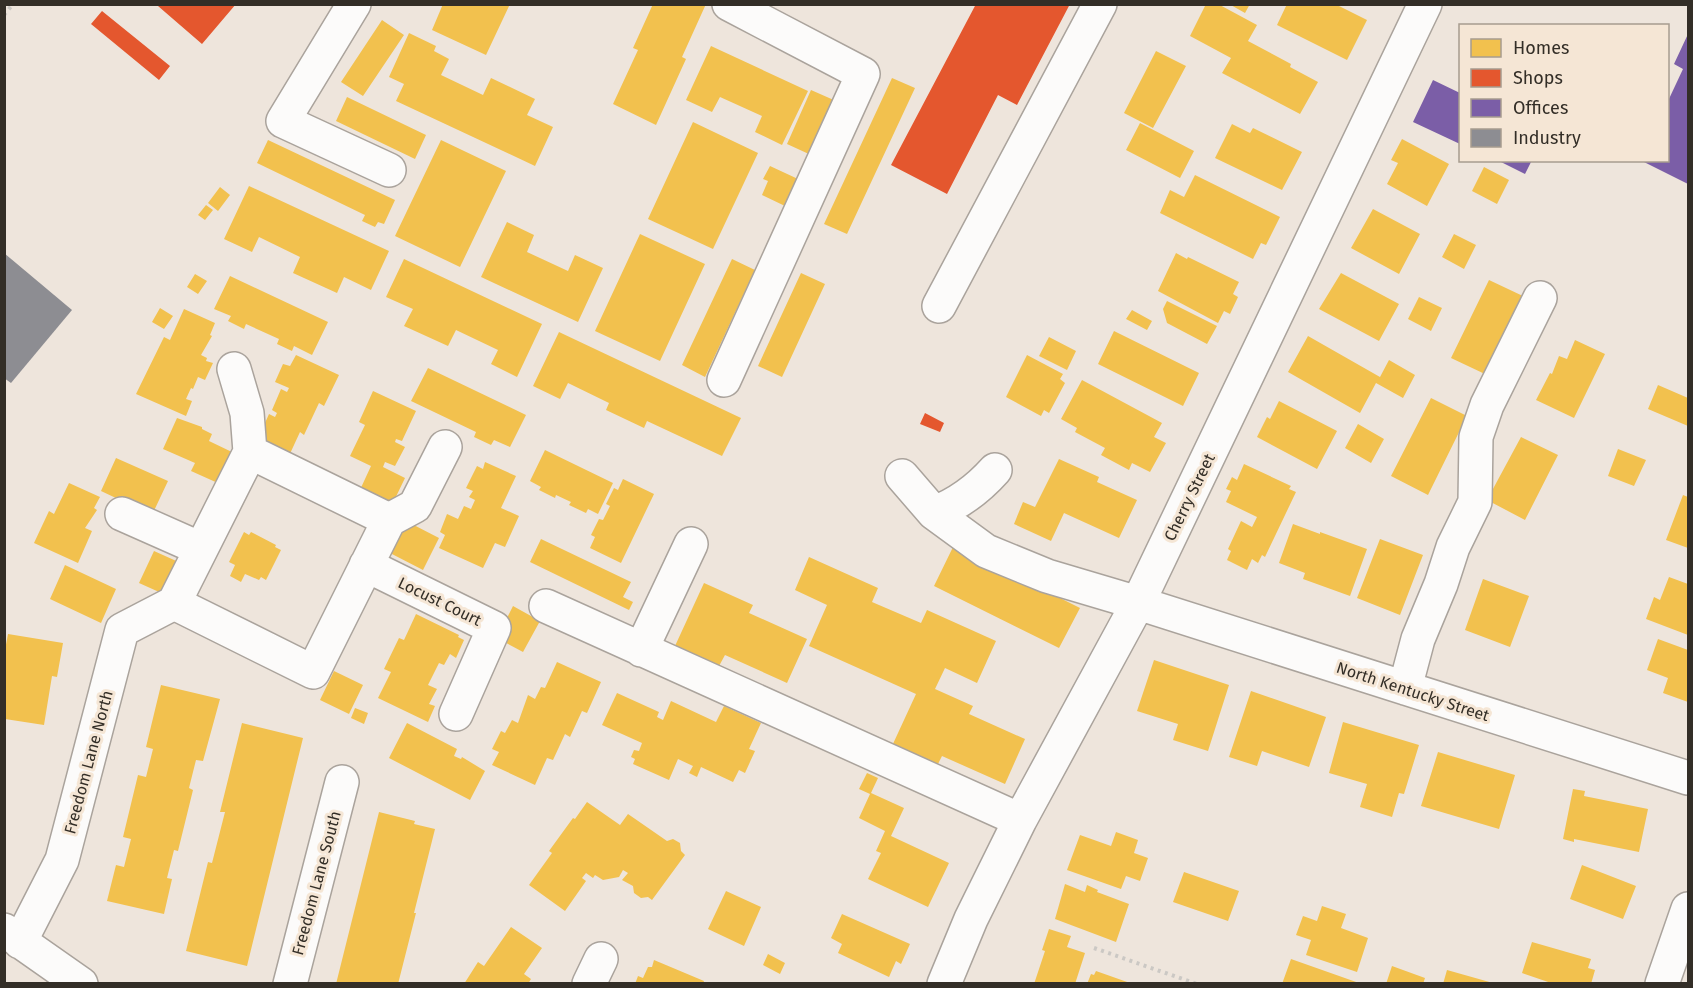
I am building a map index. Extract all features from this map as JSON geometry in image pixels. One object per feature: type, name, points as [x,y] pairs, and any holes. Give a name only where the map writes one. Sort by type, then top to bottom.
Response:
[{"type":"street","points":[[354,4],[284,121],[389,170]]},
{"type":"street","points":[[724,380],[863,74],[729,4]]},
{"type":"street","points":[[939,306],[1100,4]]},
{"type":"street","name":"Cherry Street","points":[[944,984],[971,919],[1020,820],[1138,603],[1425,4]]},
{"type":"street","points":[[1405,688],[1418,639],[1441,584],[1453,547],[1475,502],[1476,437],[1487,405],[1540,298]]},
{"type":"street","points":[[234,369],[247,413],[250,452],[174,603],[313,672],[389,520],[415,506],[445,447]]},
{"type":"street","points":[[250,452],[389,520]]},
{"type":"street","points":[[934,513],[952,507],[995,470]]},
{"type":"street","name":"North Kentucky Street","points":[[902,476],[934,513],[986,550],[1047,576],[1689,778]]},
{"type":"street","points":[[122,514],[201,549]]},
{"type":"street","points":[[641,650],[692,544]]},
{"type":"street","name":"Locust Court","points":[[366,565],[494,628],[456,714]]},
{"type":"street","name":"Freedom Lane North","points":[[12,936],[62,860],[122,630],[174,603]]},
{"type":"street","points":[[546,606],[1020,820]]},
{"type":"street","name":"Freedom Lane South","points":[[290,984],[342,782]]},
{"type":"street","points":[[1662,984],[1689,909]]},
{"type":"street","points":[[12,936],[81,984]]},
{"type":"path","points":[[4,15],[13,4]]},
{"type":"path","points":[[1094,948],[1197,984]]},
{"type":"building: Homes","points":[[443,4],[510,4],[486,55],[432,30]]},
{"type":"building: Homes","points":[[653,4],[706,4],[682,57],[686,59],[656,125],[613,104],[638,50],[633,48]]},
{"type":"building: Homes","points":[[1206,4],[1218,4],[1257,25],[1248,41],[1291,64],[1290,67],[1318,82],[1300,114],[1222,73],[1231,58],[1190,36]]},
{"type":"building: Homes","points":[[1229,4],[1250,4],[1245,13]]},
{"type":"building: Homes","points":[[1287,4],[1335,4],[1367,20],[1347,60],[1277,25]]},
{"type":"building: Homes","points":[[382,20],[404,35],[363,96],[341,82]]},
{"type":"building: Homes","points":[[409,33],[436,46],[434,51],[449,59],[441,75],[483,95],[491,78],[535,99],[527,115],[553,127],[535,166],[396,101],[404,84],[389,77]]},
{"type":"building: Homes","points":[[711,46],[808,91],[782,145],[755,132],[762,116],[720,97],[712,112],[686,100]]},
{"type":"building: Homes","points":[[1156,51],[1186,66],[1153,128],[1124,113]]},
{"type":"building: Homes","points":[[892,78],[915,88],[847,234],[824,224]]},
{"type":"building: Homes","points":[[811,90],[836,101],[811,155],[787,144]]},
{"type":"building: Homes","points":[[347,97],[426,135],[415,159],[336,121]]},
{"type":"building: Homes","points":[[693,122],[758,153],[713,249],[648,219]]},
{"type":"building: Homes","points":[[1140,123],[1194,151],[1180,178],[1126,150]]},
{"type":"building: Homes","points":[[1232,124],[1250,133],[1253,128],[1302,152],[1282,190],[1215,158]]},
{"type":"building: Homes","points":[[1402,139],[1449,164],[1427,206],[1387,184],[1398,163],[1391,160]]},
{"type":"building: Homes","points":[[268,140],[395,200],[384,224],[378,222],[375,227],[362,221],[365,215],[257,163]]},
{"type":"building: Homes","points":[[441,140],[506,171],[460,267],[395,236]]},
{"type":"building: Homes","points":[[770,166],[798,179],[785,206],[762,195],[768,181],[763,179]]},
{"type":"building: Homes","points":[[1484,167],[1509,180],[1497,204],[1472,191]]},
{"type":"building: Homes","points":[[1195,175],[1280,217],[1266,245],[1261,243],[1253,259],[1160,213],[1170,190],[1184,197]]},
{"type":"building: Homes","points":[[249,186],[389,251],[371,290],[344,277],[337,293],[293,273],[300,257],[259,237],[252,252],[224,239]]},
{"type":"building: Homes","points":[[220,187],[230,195],[218,211],[208,203]]},
{"type":"building: Homes","points":[[206,205],[213,210],[205,220],[198,215]]},
{"type":"building: Homes","points":[[1373,209],[1420,234],[1399,274],[1351,248]]},
{"type":"building: Homes","points":[[507,222],[534,235],[527,252],[568,271],[575,255],[603,268],[578,322],[481,277]]},
{"type":"building: Homes","points":[[640,234],[705,264],[660,361],[595,331]]},
{"type":"building: Homes","points":[[1454,234],[1476,245],[1464,269],[1442,257]]},
{"type":"building: Homes","points":[[1176,253],[1239,282],[1233,294],[1238,297],[1230,314],[1224,311],[1218,323],[1158,291]]},
{"type":"building: Homes","points":[[404,259],[542,324],[517,377],[491,364],[498,350],[456,330],[448,346],[404,326],[413,309],[386,297]]},
{"type":"building: Homes","points":[[732,259],[755,270],[705,377],[682,365]]},
{"type":"building: Homes","points":[[801,273],[825,284],[782,377],[758,366]]},
{"type":"building: Homes","points":[[1341,273],[1399,304],[1379,341],[1319,309]]},
{"type":"building: Homes","points":[[195,274],[207,281],[198,294],[187,287]]},
{"type":"building: Homes","points":[[230,276],[328,322],[312,355],[294,346],[292,351],[277,344],[279,339],[246,324],[244,329],[228,321],[231,316],[214,309]]},
{"type":"building: Homes","points":[[1489,280],[1525,297],[1487,375],[1451,358]]},
{"type":"building: Homes","points":[[1419,297],[1442,308],[1431,331],[1408,319]]},
{"type":"building: Homes","points":[[1167,301],[1217,326],[1207,344],[1167,323],[1163,309]]},
{"type":"building: Homes","points":[[160,308],[173,316],[164,329],[152,322]]},
{"type":"building: Homes","points":[[184,309],[215,323],[210,335],[212,336],[201,355],[207,358],[206,361],[213,363],[205,380],[198,377],[193,389],[191,388],[186,399],[192,401],[186,416],[136,394],[164,337],[170,340]]},
{"type":"building: Homes","points":[[1132,310],[1152,321],[1147,330],[1126,319]]},
{"type":"building: Homes","points":[[1114,331],[1199,373],[1183,406],[1098,364]]},
{"type":"building: Homes","points":[[559,332],[741,418],[722,456],[647,421],[644,428],[606,410],[609,403],[568,383],[560,399],[533,386]]},
{"type":"building: Homes","points":[[1308,336],[1380,377],[1389,360],[1415,375],[1403,398],[1376,383],[1360,413],[1288,372]]},
{"type":"building: Homes","points":[[1049,337],[1076,351],[1067,370],[1039,356]]},
{"type":"building: Homes","points":[[1575,340],[1605,354],[1574,418],[1536,400],[1550,373],[1552,374],[1559,356],[1567,359]]},
{"type":"building: Homes","points":[[296,355],[339,375],[324,406],[319,403],[304,435],[300,432],[288,458],[256,443],[269,414],[275,417],[277,413],[272,410],[281,389],[287,392],[289,388],[275,382],[283,364],[290,366]]},
{"type":"building: Homes","points":[[1027,355],[1063,374],[1060,379],[1065,383],[1049,413],[1044,410],[1041,416],[1006,397]]},
{"type":"building: Homes","points":[[428,368],[526,415],[510,447],[494,440],[491,445],[474,437],[476,432],[411,401]]},
{"type":"building: Homes","points":[[1082,380],[1162,423],[1154,437],[1166,443],[1150,472],[1132,463],[1129,470],[1101,455],[1105,448],[1075,432],[1077,428],[1061,419]]},
{"type":"building: Homes","points":[[1658,385],[1688,398],[1688,426],[1648,409]]},
{"type":"building: Homes","points":[[373,391],[416,411],[402,441],[396,439],[395,442],[405,447],[395,466],[385,462],[383,467],[405,478],[391,507],[359,492],[371,466],[350,456],[365,425],[359,422]]},
{"type":"building: Homes","points":[[1431,398],[1467,416],[1428,495],[1391,476]]},
{"type":"building: Homes","points":[[1279,401],[1337,431],[1317,469],[1257,437],[1267,417],[1270,419]]},
{"type":"building: Homes","points":[[177,418],[202,427],[212,434],[209,441],[234,453],[220,484],[191,471],[195,463],[163,449]]},
{"type":"building: Homes","points":[[1358,424],[1384,439],[1371,463],[1345,448]]},
{"type":"building: Homes","points":[[1521,437],[1558,455],[1525,520],[1487,500]]},
{"type":"building: Homes","points":[[1618,449],[1646,460],[1634,486],[1608,476]]},
{"type":"building: Homes","points":[[545,450],[613,483],[598,514],[588,509],[586,513],[569,505],[571,502],[556,495],[555,498],[539,490],[541,487],[530,481]]},
{"type":"building: Homes","points":[[116,458],[168,481],[152,515],[101,491]]},
{"type":"building: Homes","points":[[1059,459],[1099,477],[1097,482],[1137,500],[1119,538],[1064,513],[1051,541],[1014,524],[1023,502],[1035,507]]},
{"type":"building: Homes","points":[[485,462],[516,476],[501,508],[519,516],[505,547],[495,543],[483,568],[439,548],[445,535],[440,532],[447,514],[458,519],[464,506],[471,509],[475,500],[469,497],[473,491],[466,488],[477,466],[483,469]]},
{"type":"building: Homes","points":[[1244,464],[1291,486],[1289,489],[1296,492],[1265,557],[1262,555],[1258,563],[1252,559],[1247,570],[1227,560],[1231,551],[1228,549],[1241,521],[1252,527],[1257,517],[1226,502],[1231,491],[1226,489],[1232,477],[1237,480]]},
{"type":"building: Homes","points":[[623,479],[654,494],[621,563],[590,548],[595,537],[591,535],[599,519],[603,520],[610,506],[606,504],[614,488],[618,490]]},
{"type":"building: Homes","points":[[69,483],[100,497],[94,508],[97,510],[85,528],[92,531],[78,563],[34,543],[49,511],[54,514]]},
{"type":"building: Homes","points":[[1683,495],[1688,497],[1688,548],[1666,540]]},
{"type":"building: Homes","points":[[406,521],[439,538],[423,570],[390,553]]},
{"type":"building: Homes","points":[[1293,524],[1367,549],[1350,596],[1303,579],[1305,573],[1279,563]]},
{"type":"building: Homes","points":[[244,532],[249,535],[251,532],[281,550],[266,580],[261,577],[259,580],[245,574],[241,582],[230,576],[235,565],[229,562]]},
{"type":"building: Homes","points":[[541,539],[631,582],[623,597],[633,602],[629,610],[530,562]]},
{"type":"building: Homes","points":[[1380,539],[1423,555],[1400,615],[1357,598]]},
{"type":"building: Homes","points":[[954,545],[1080,608],[1059,648],[934,586]]},
{"type":"building: Homes","points":[[154,551],[183,564],[168,596],[139,583]]},
{"type":"building: Homes","points":[[809,557],[878,588],[872,602],[921,623],[927,610],[996,641],[977,683],[945,668],[935,689],[973,706],[969,714],[1025,739],[1005,784],[942,756],[937,766],[892,746],[916,694],[809,646],[827,605],[795,590]]},
{"type":"building: Homes","points":[[65,565],[116,589],[101,623],[50,599]]},
{"type":"building: Homes","points":[[1669,577],[1688,584],[1688,635],[1646,619],[1654,597],[1660,600]]},
{"type":"building: Homes","points":[[1483,579],[1529,596],[1510,647],[1465,630]]},
{"type":"building: Homes","points":[[704,583],[753,605],[749,613],[807,639],[787,683],[725,655],[719,666],[675,646]]},
{"type":"building: Homes","points":[[513,606],[540,621],[523,652],[497,638]]},
{"type":"building: Homes","points":[[416,614],[459,635],[458,637],[464,640],[456,658],[450,654],[444,665],[439,663],[428,685],[437,689],[429,704],[435,706],[428,722],[378,698],[391,672],[384,669],[399,638],[404,640]]},
{"type":"building: Homes","points":[[8,634],[63,643],[57,677],[52,676],[44,725],[5,719],[4,655]]},
{"type":"building: Homes","points":[[1658,639],[1688,650],[1688,702],[1663,693],[1668,678],[1647,670]]},
{"type":"building: Homes","points":[[1154,660],[1229,685],[1208,751],[1173,740],[1178,724],[1137,711]]},
{"type":"building: Homes","points":[[557,662],[601,682],[587,713],[582,711],[570,737],[565,734],[553,760],[547,758],[535,785],[492,765],[499,752],[492,749],[501,731],[505,733],[512,720],[518,723],[528,695],[535,699],[541,687],[545,688]]},
{"type":"building: Homes","points":[[334,671],[363,685],[349,714],[320,700]]},
{"type":"building: Homes","points":[[161,685],[220,699],[203,761],[196,760],[189,788],[193,790],[178,851],[174,850],[167,878],[172,879],[164,914],[107,901],[116,865],[124,867],[131,839],[123,837],[138,775],[146,777],[153,749],[146,747]]},
{"type":"building: Homes","points":[[1251,691],[1326,717],[1309,767],[1262,751],[1257,766],[1229,757]]},
{"type":"building: Homes","points":[[617,693],[659,712],[657,717],[663,720],[671,701],[716,722],[724,706],[761,723],[749,749],[755,751],[745,773],[739,770],[733,782],[701,767],[697,777],[689,773],[693,766],[678,759],[669,780],[633,764],[635,759],[631,757],[634,750],[639,751],[642,743],[602,725]]},
{"type":"building: Homes","points":[[355,708],[368,713],[364,724],[351,718]]},
{"type":"building: Homes","points":[[1343,722],[1419,745],[1404,794],[1399,793],[1392,817],[1360,807],[1367,784],[1329,773]]},
{"type":"building: Homes","points":[[242,723],[303,738],[247,966],[186,951],[208,862],[212,863],[225,812],[220,812]]},
{"type":"building: Homes","points":[[407,723],[457,749],[454,756],[461,759],[462,757],[485,771],[470,800],[389,758]]},
{"type":"building: Homes","points":[[1438,752],[1515,775],[1499,829],[1421,806]]},
{"type":"building: Homes","points":[[867,773],[878,778],[871,793],[904,808],[891,836],[949,863],[928,907],[868,879],[881,853],[876,851],[885,831],[859,818],[870,794],[859,789]]},
{"type":"building: Homes","points":[[1573,789],[1585,791],[1584,796],[1648,809],[1639,852],[1574,839],[1574,842],[1563,839]]},
{"type":"building: Homes","points":[[587,802],[620,825],[628,814],[667,841],[673,839],[680,843],[681,851],[685,855],[652,900],[648,897],[641,898],[634,893],[633,886],[622,880],[628,873],[623,870],[619,877],[603,880],[595,875],[593,878],[586,873],[582,878],[586,881],[565,911],[529,885],[552,853],[549,851]]},
{"type":"building: Homes","points":[[379,812],[415,821],[414,824],[435,829],[414,913],[416,913],[398,984],[336,984]]},
{"type":"building: Homes","points":[[1116,832],[1138,840],[1134,853],[1148,858],[1140,881],[1126,876],[1121,889],[1067,870],[1080,835],[1111,846]]},
{"type":"building: Homes","points":[[1582,865],[1636,886],[1623,919],[1570,899]]},
{"type":"building: Homes","points":[[1184,872],[1239,891],[1228,921],[1173,902]]},
{"type":"building: Homes","points":[[1065,884],[1085,892],[1087,885],[1098,890],[1097,892],[1129,904],[1116,942],[1055,919]]},
{"type":"building: Homes","points":[[726,891],[761,907],[744,946],[708,929]]},
{"type":"building: Homes","points":[[1322,906],[1346,914],[1341,928],[1368,938],[1357,972],[1306,955],[1311,940],[1296,935],[1303,916],[1317,921]]},
{"type":"building: Homes","points":[[842,914],[910,944],[901,964],[896,961],[889,977],[838,953],[842,944],[831,938]]},
{"type":"building: Homes","points":[[511,927],[542,948],[524,974],[531,979],[528,984],[464,984],[478,962],[484,966]]},
{"type":"building: Homes","points":[[1049,929],[1071,936],[1067,947],[1085,953],[1075,984],[1034,984],[1045,951],[1042,950]]},
{"type":"building: Homes","points":[[1532,942],[1591,959],[1588,968],[1595,970],[1591,984],[1554,984],[1522,973]]},
{"type":"building: Homes","points":[[768,954],[785,963],[780,974],[763,965]]},
{"type":"building: Homes","points":[[1291,959],[1359,983],[1359,984],[1282,984]]},
{"type":"building: Homes","points":[[654,960],[704,981],[703,984],[635,984],[638,976],[643,978],[648,967],[652,967]]},
{"type":"building: Homes","points":[[1392,966],[1425,978],[1423,984],[1386,984]]},
{"type":"building: Homes","points":[[1447,970],[1493,983],[1493,984],[1443,984]]},
{"type":"building: Homes","points":[[1096,971],[1130,984],[1087,984],[1091,974],[1094,975]]},
{"type":"building: Shops","points":[[160,4],[236,4],[202,44],[158,6]]},
{"type":"building: Shops","points":[[976,4],[1070,4],[1017,105],[998,95],[947,194],[891,165]]},
{"type":"building: Shops","points":[[102,11],[170,66],[159,80],[91,24]]},
{"type":"building: Shops","points":[[925,413],[944,423],[940,432],[920,424]]},
{"type":"building: Offices","points":[[1688,34],[1688,184],[1644,162],[1669,162],[1669,99],[1683,69],[1674,64]]},
{"type":"building: Offices","points":[[1433,80],[1459,93],[1459,144],[1413,122]]},
{"type":"building: Offices","points":[[1501,162],[1531,162],[1525,174]]},
{"type":"building: Industry","points":[[4,253],[72,310],[11,383],[4,378]]}]
